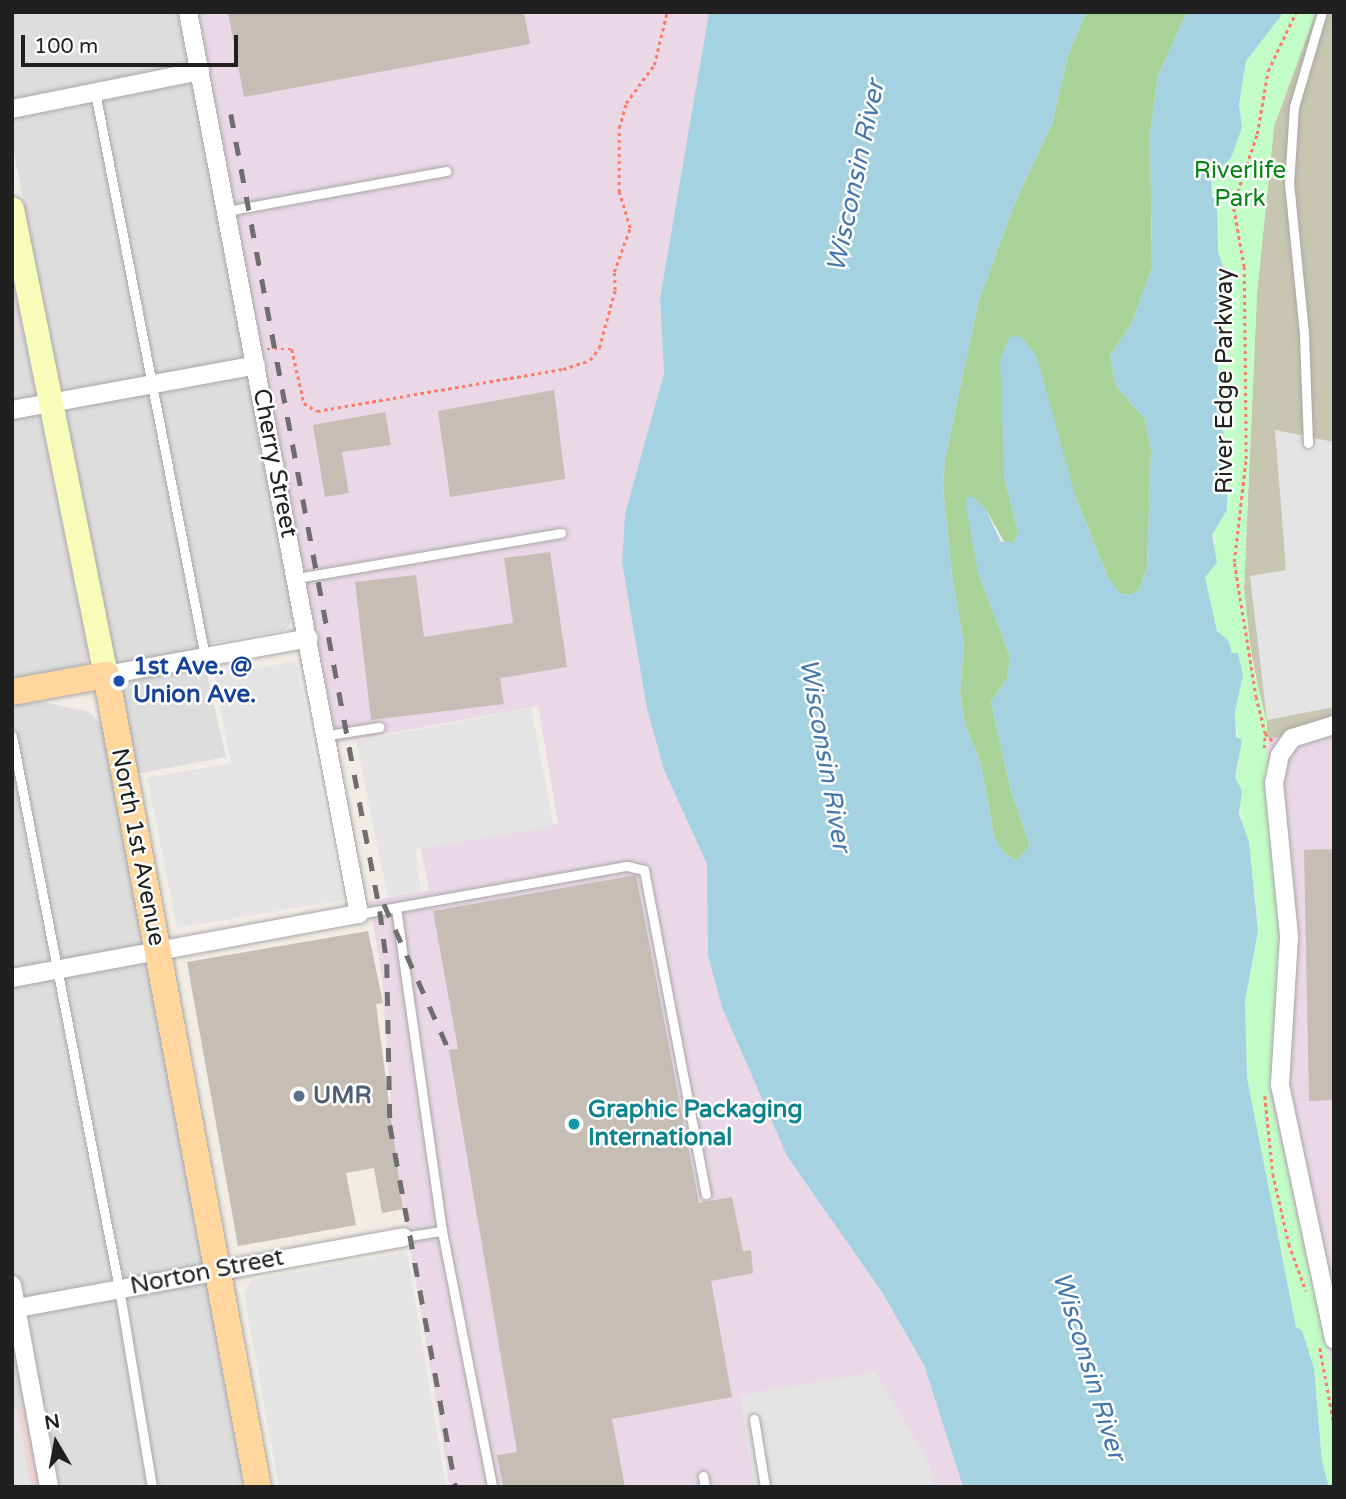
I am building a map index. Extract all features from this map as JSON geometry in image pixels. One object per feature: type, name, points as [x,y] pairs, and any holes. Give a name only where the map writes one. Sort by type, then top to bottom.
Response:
[{"type":"main road","points":[[12,692],[106,675]]},
{"type":"main road","name":"North 1st Avenue","points":[[106,675],[258,1487]]},
{"type":"street","name":"Cherry Street","points":[[188,12],[328,735],[359,914]]},
{"type":"street","points":[[12,109],[200,71]]},
{"type":"street","name":"North 1st Avenue","points":[[12,209],[106,675]]},
{"type":"street","points":[[12,410],[150,385],[255,359]]},
{"type":"street","points":[[106,675],[309,638]]},
{"type":"street","points":[[1334,726],[1301,733],[1283,750],[1274,783],[1289,937],[1280,1085],[1334,1339]]},
{"type":"street","points":[[12,978],[359,914]]},
{"type":"street","name":"Norton Street","points":[[14,1309],[403,1237]]},
{"type":"street","points":[[12,1285],[14,1309],[50,1487]]},
{"type":"lane","points":[[1308,443],[1304,333],[1289,184],[1294,107],[1322,12]]},
{"type":"lane","points":[[95,92],[205,657]]},
{"type":"lane","points":[[226,211],[446,171]]},
{"type":"lane","points":[[297,578],[561,533]]},
{"type":"lane","points":[[328,735],[379,727]]},
{"type":"lane","points":[[12,736],[119,1288],[152,1487]]},
{"type":"lane","points":[[359,914],[627,866],[644,870],[706,1194]]},
{"type":"lane","points":[[396,908],[442,1231],[492,1487]]},
{"type":"lane","points":[[403,1237],[442,1231]]},
{"type":"lane","points":[[754,1419],[765,1487]]},
{"type":"lane","points":[[703,1476],[705,1487]]},
{"type":"path","points":[[255,359],[292,349],[304,403],[317,411],[587,362],[598,348],[615,290],[614,272],[630,228],[618,192],[619,128],[626,103],[654,65],[667,12]]},
{"type":"path","name":"River Edge Parkway","points":[[1283,750],[1265,734],[1245,639],[1234,562],[1246,482],[1244,287],[1233,205],[1257,134],[1268,71],[1296,12]]},
{"type":"shaded area","points":[[12,12],[178,12],[296,619],[284,630],[200,645],[226,757],[136,774],[12,143]]},
{"type":"shaded area","points":[[198,12],[709,12],[660,298],[664,373],[625,514],[622,563],[647,709],[664,770],[707,864],[710,896],[882,1292],[924,1365],[963,1487],[450,1487],[394,1149],[382,977],[369,901],[429,890],[421,848],[558,823],[538,706],[336,743]]},
{"type":"shaded area","points":[[1316,12],[1334,12],[1334,726],[1268,739],[1246,624],[1244,588],[1257,292],[1274,126]]},
{"type":"shaded area","points":[[12,276],[89,657],[83,665],[12,680]]},
{"type":"shaded area","points":[[1275,430],[1334,442],[1334,707],[1267,720],[1250,576],[1286,570]]},
{"type":"shaded area","points":[[296,661],[343,900],[177,928],[147,778],[231,763],[214,676]]},
{"type":"shaded area","points":[[43,702],[89,712],[103,727],[244,1487],[60,1487],[45,1404],[12,1410],[12,704]]},
{"type":"shaded area","points":[[531,708],[554,827],[415,849],[421,891],[388,897],[356,741]]},
{"type":"shaded area","points":[[1334,726],[1334,1378],[1270,1093],[1280,953],[1267,798],[1268,739]]},
{"type":"shaded area","points":[[407,1252],[446,1487],[279,1487],[244,1294],[252,1280]]},
{"type":"shaded area","points":[[875,1372],[930,1465],[934,1487],[754,1487],[740,1395]]},
{"type":"shaded area","points":[[28,1407],[42,1487],[12,1487],[12,1410]]},
{"type":"shaded area","points":[[17,1409],[31,1487],[12,1487],[12,1410]]},
{"type":"green space","points":[[1086,12],[1187,12],[1158,76],[1150,133],[1152,267],[1132,323],[1110,356],[1116,386],[1145,419],[1151,450],[1147,568],[1139,590],[1131,595],[1120,593],[1108,578],[1075,495],[1004,476],[1018,532],[1014,542],[1006,545],[985,508],[978,572],[1010,657],[1007,679],[991,702],[1011,791],[1030,846],[1017,860],[1005,854],[994,837],[981,764],[965,724],[960,693],[964,644],[952,576],[943,487],[945,459],[978,303],[1016,200],[1052,124],[1068,56]]},
{"type":"green space","name":"Riverlife Park","points":[[1284,12],[1316,12],[1274,126],[1257,293],[1244,588],[1252,661],[1267,723],[1268,815],[1279,914],[1270,1093],[1334,1378],[1334,1487],[1329,1487],[1322,1462],[1314,1368],[1296,1327],[1247,1078],[1245,1001],[1258,931],[1256,900],[1235,777],[1239,763],[1231,653],[1228,640],[1217,631],[1205,577],[1216,541],[1212,535],[1227,510],[1227,459],[1217,383],[1219,348],[1224,343],[1219,290],[1224,269],[1218,252],[1217,200],[1212,197],[1211,177],[1231,158],[1242,128],[1239,104],[1246,61]]},
{"type":"water","name":"Wisconsin River","points":[[709,12],[1086,12],[1068,56],[1052,124],[1016,200],[978,303],[945,459],[943,487],[952,576],[964,644],[960,693],[965,724],[981,764],[994,837],[1005,854],[1017,860],[1030,846],[1011,791],[991,702],[1007,679],[1010,657],[978,572],[966,509],[967,496],[974,498],[985,508],[1001,542],[1014,542],[1018,532],[1004,476],[1000,360],[1009,337],[1021,336],[1037,357],[1075,495],[1108,578],[1120,593],[1131,595],[1139,590],[1147,568],[1151,450],[1145,419],[1116,386],[1110,356],[1132,323],[1152,267],[1150,133],[1158,76],[1187,12],[1284,12],[1246,61],[1239,104],[1242,128],[1231,158],[1211,177],[1212,197],[1217,200],[1218,252],[1224,269],[1225,285],[1219,290],[1224,343],[1219,348],[1217,383],[1227,459],[1227,510],[1212,535],[1217,563],[1205,577],[1217,631],[1228,640],[1232,653],[1238,653],[1243,675],[1235,711],[1236,737],[1242,740],[1235,777],[1242,791],[1239,814],[1249,842],[1258,931],[1245,1001],[1247,1078],[1296,1327],[1302,1331],[1314,1368],[1322,1462],[1329,1487],[963,1487],[924,1365],[882,1292],[787,1156],[722,1007],[708,956],[707,864],[664,770],[647,709],[622,563],[625,514],[664,373],[660,298]]},
{"type":"building","points":[[228,12],[524,12],[530,44],[244,97]]},
{"type":"building","points":[[554,390],[565,479],[450,497],[438,411]]},
{"type":"building","points":[[385,412],[391,445],[342,452],[349,493],[325,497],[313,425]]},
{"type":"building","points":[[550,552],[567,667],[500,678],[504,704],[371,720],[355,582],[416,575],[424,637],[513,623],[504,558]]},
{"type":"building","points":[[1334,849],[1334,1100],[1309,1101],[1304,850]]},
{"type":"building","name":"Graphic Packaging International","points":[[636,875],[699,1203],[732,1197],[743,1251],[751,1250],[753,1273],[711,1281],[732,1397],[612,1419],[625,1487],[503,1487],[497,1455],[517,1452],[449,1050],[458,1049],[433,911]]},
{"type":"building","name":"UMR","points":[[368,931],[383,1003],[376,1004],[403,1209],[382,1213],[374,1168],[346,1173],[356,1225],[238,1246],[187,962]]},
{"type":"railway","points":[[231,114],[380,911],[387,964],[390,1125],[456,1487]]},
{"type":"railway","points":[[384,904],[449,1050]]},
{"type":"place","name":"1st Ave. @ Union Ave.","points":[[119,681]]},
{"type":"place","name":"UMR","points":[[299,1096]]},
{"type":"place","name":"Graphic Packaging International","points":[[574,1124]]}]
